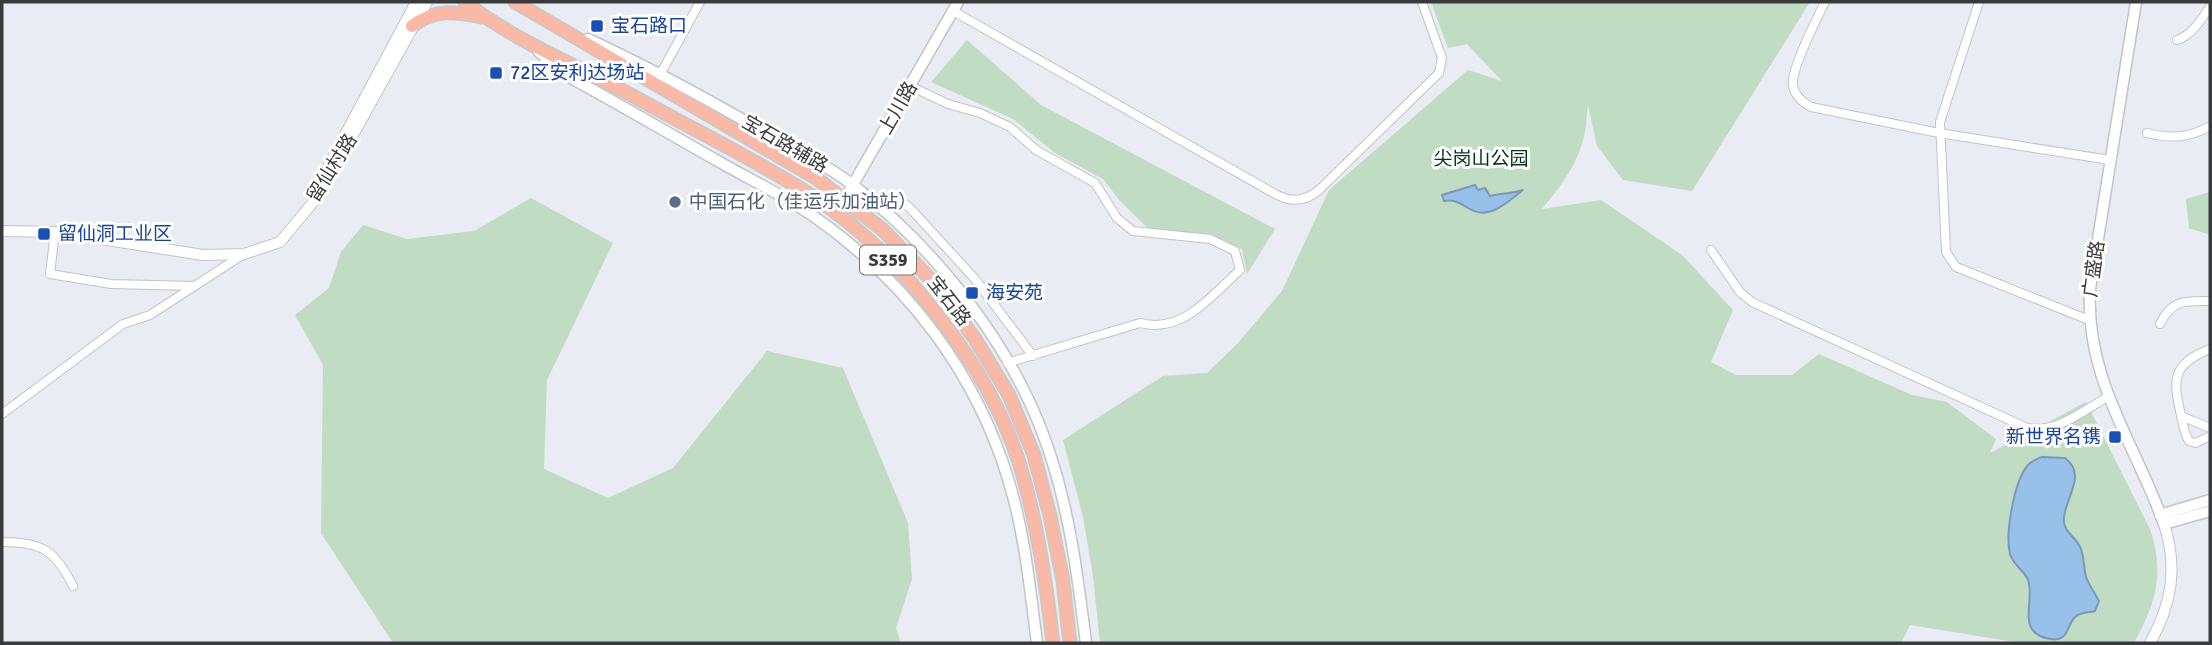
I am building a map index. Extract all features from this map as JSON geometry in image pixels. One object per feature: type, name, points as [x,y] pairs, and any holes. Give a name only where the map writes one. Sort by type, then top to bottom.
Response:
[{"type":"main road","name":"宝石路","points":[[465,2],[524,38],[807,192],[871,243],[923,296],[961,348],[994,403],[1018,460],[1034,519],[1046,583],[1053,643]]},
{"type":"main road","name":"宝石路","points":[[516,2],[537,10],[816,178],[883,230],[936,285],[975,339],[1009,395],[1034,455],[1063,581],[1070,643]]},
{"type":"main road","name":"广盛路","points":[[2136,2],[2090,289],[2089,320],[2096,363],[2162,520]]},
{"type":"main road","name":"上川路","points":[[836,214],[956,6]]},
{"type":"main road","name":"宝石路辅路","points":[[537,10],[661,73],[825,166],[893,219],[948,275],[988,331],[1023,388],[1049,450],[1079,579],[1086,643]]},
{"type":"main road","points":[[412,26],[427,16],[442,12],[470,15],[499,24]]},
{"type":"main road","points":[[524,38],[564,74],[815,217],[863,255],[912,304],[962,372],[994,440],[1009,481],[1020,524],[1037,643]]},
{"type":"main road","points":[[2162,520],[2210,500]]},
{"type":"main road","points":[[2162,520],[2210,511]]},
{"type":"street","name":"留仙村路","points":[[307,208],[416,2]]},
{"type":"street","name":"留仙村路","points":[[307,208],[320,194],[427,2]]},
{"type":"street","points":[[661,73],[700,2]]},
{"type":"street","points":[[956,6],[1284,199],[1299,200],[1314,194],[1435,79],[1442,65],[1440,50],[1422,2]]},
{"type":"street","points":[[1825,2],[1794,72],[1793,86],[1799,99],[1811,107],[1939,133],[2110,160]]},
{"type":"street","points":[[1979,2],[1942,111],[1939,133],[1946,252],[1950,260],[1964,270],[2089,320]]},
{"type":"street","points":[[2176,40],[2186,37],[2210,7]]},
{"type":"street","points":[[910,86],[948,104],[980,113],[1010,127],[1036,150],[1095,183],[1117,218],[1133,230],[1210,239],[1235,251],[1240,270],[1181,320],[1165,325],[1140,323],[1007,363]]},
{"type":"street","points":[[2147,133],[2180,137],[2210,126]]},
{"type":"street","points":[[899,199],[975,279],[1033,356]]},
{"type":"street","points":[[2,414],[123,324],[150,315],[244,254],[280,242],[307,208]]},
{"type":"street","points":[[2,231],[55,232],[203,255],[244,254]]},
{"type":"street","points":[[55,232],[50,274],[111,284],[194,286]]},
{"type":"street","points":[[1711,250],[1740,292],[1752,302],[2025,427],[2040,430],[2054,427],[2109,396]]},
{"type":"street","points":[[2161,324],[2169,308],[2179,303],[2210,301]]},
{"type":"street","points":[[2210,349],[2188,360],[2176,376],[2186,436],[2189,441],[2196,443],[2210,436]]},
{"type":"street","points":[[2181,416],[2210,428]]},
{"type":"street","points":[[2150,643],[2164,615],[2172,585],[2171,554],[2162,520]]},
{"type":"street","points":[[2,542],[27,544],[44,549],[56,557],[73,586]]},
{"type":"green space","name":"尖岗山公园","points":[[1431,2],[1810,2],[1692,191],[1623,180],[1597,146],[1588,105],[1586,129],[1574,164],[1542,209],[1601,200],[1682,255],[1733,310],[1711,362],[1736,375],[1792,375],[1819,354],[1912,395],[1947,402],[1996,439],[1990,453],[2086,402],[2150,529],[2155,545],[2156,588],[2148,615],[2134,643],[2021,643],[1910,625],[1901,643],[1100,643],[1083,517],[1063,440],[1163,376],[1207,373],[1238,343],[1282,291],[1329,190],[1468,70],[1502,81],[1467,44],[1448,48]]},
{"type":"green space","points":[[967,40],[1041,105],[1275,229],[1247,274],[1242,249],[1211,234],[1150,230],[1120,201],[1103,179],[1055,153],[1013,119],[931,82]]},
{"type":"green space","points":[[2210,192],[2210,235],[2189,228],[2186,199]]},
{"type":"green space","points":[[531,198],[613,243],[547,380],[544,469],[608,498],[673,468],[767,351],[843,368],[908,523],[912,579],[896,628],[901,643],[393,643],[321,533],[323,365],[295,315],[329,288],[341,252],[363,225],[407,239],[474,231]]},
{"type":"water","points":[[1475,185],[1478,190],[1485,188],[1490,196],[1523,190],[1505,204],[1485,213],[1455,201],[1444,201],[1442,195]]},
{"type":"water","points":[[2042,457],[2065,458],[2074,471],[2074,486],[2064,522],[2081,549],[2086,577],[2099,601],[2095,611],[2077,615],[2064,636],[2056,639],[2039,636],[2029,623],[2028,580],[2011,558],[2009,545],[2012,508],[2019,483],[2029,464]]},
{"type":"place","name":"宝石路口","points":[[597,26]]},
{"type":"place","name":"72区安利达场站","points":[[496,73]]},
{"type":"place","name":"中国石化（佳运乐加油站）","points":[[675,202]]},
{"type":"place","name":"留仙洞工业区","points":[[44,234]]},
{"type":"place","name":"海安苑","points":[[972,293]]},
{"type":"place","name":"新世界名镌","points":[[2115,437]]}]
